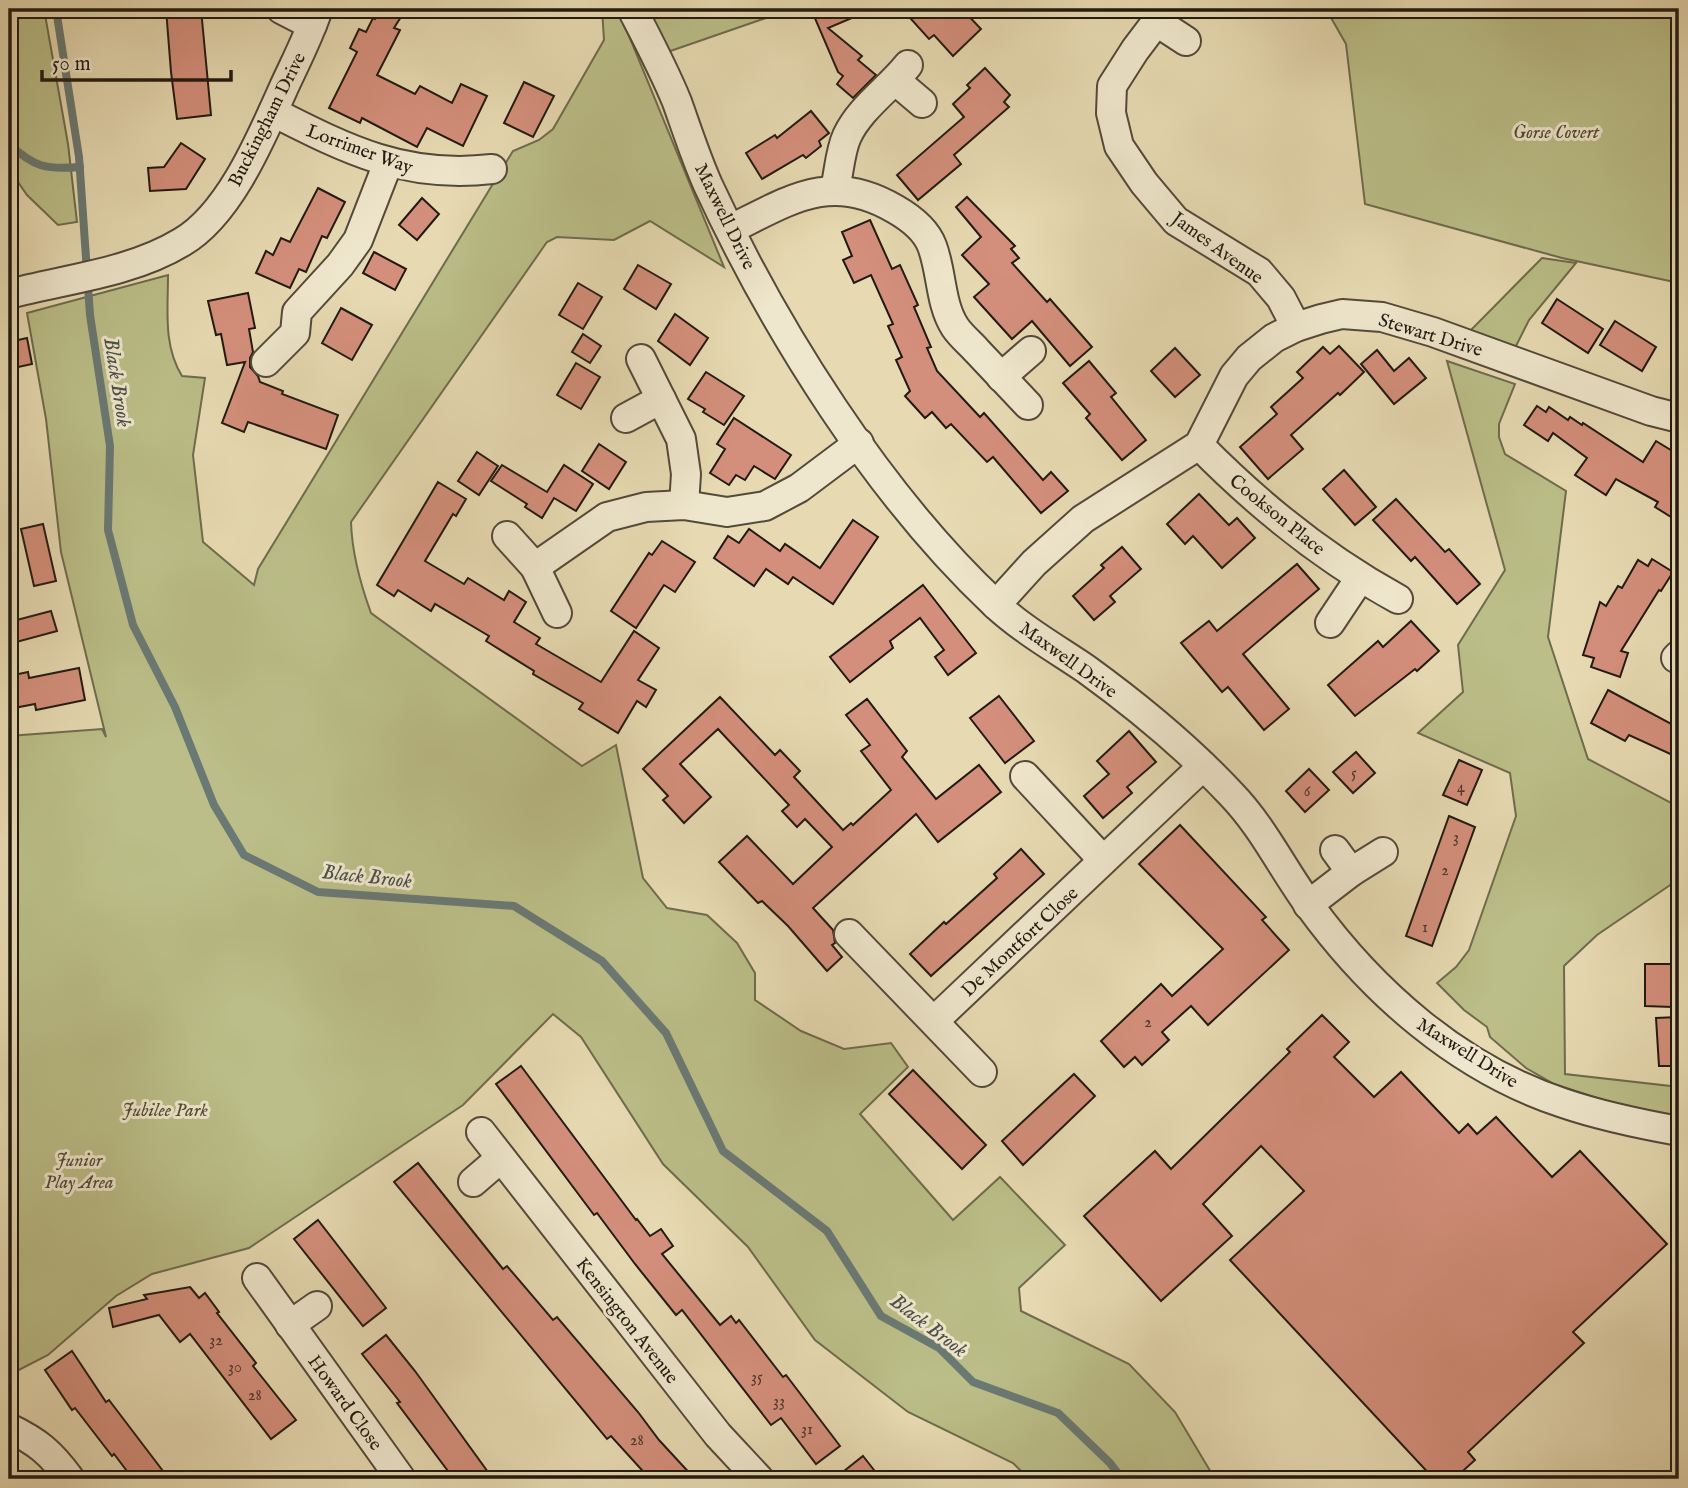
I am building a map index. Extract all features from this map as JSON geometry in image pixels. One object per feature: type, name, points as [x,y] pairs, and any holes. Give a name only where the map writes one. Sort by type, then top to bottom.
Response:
[{"type":"street","points":[[281,9],[315,17]]},
{"type":"street","name":"Maxwell Drive","points":[[632,9],[666,77],[706,182],[772,307],[817,382],[915,519],[996,605],[1037,638],[1086,669],[1203,766],[1259,826],[1308,905],[1377,986],[1403,1010],[1445,1043],[1504,1078],[1559,1102],[1607,1117],[1679,1131]]},
{"type":"street","name":"James Avenue","points":[[1186,41],[1161,15],[1112,86],[1111,113],[1119,146],[1144,183],[1177,221],[1259,272],[1281,298],[1296,327]]},
{"type":"street","name":"Buckingham Drive","points":[[9,294],[155,256],[183,242],[209,220],[241,175],[273,112],[315,17]]},
{"type":"street","points":[[835,189],[845,138],[854,122],[902,73],[922,103]]},
{"type":"street","name":"Lorrimer Way","points":[[273,112],[326,139],[388,163],[421,170],[463,173],[492,169]]},
{"type":"street","points":[[266,362],[298,346],[297,312],[340,265],[358,240],[388,163]]},
{"type":"street","points":[[731,229],[782,204],[835,189],[860,193],[901,212],[918,226],[931,243],[939,268],[945,303],[955,327],[1028,405]]},
{"type":"street","name":"Stewart Drive","points":[[1199,445],[1234,376],[1249,358],[1274,338],[1296,327],[1342,314],[1381,317],[1433,332],[1651,411],[1679,418]]},
{"type":"street","points":[[1001,377],[1031,351]]},
{"type":"street","points":[[641,359],[681,439],[686,474],[684,505]]},
{"type":"street","points":[[625,418],[661,399]]},
{"type":"street","points":[[535,567],[607,517],[646,507],[684,505],[727,512],[765,506],[799,488],[859,443]]},
{"type":"street","points":[[996,605],[1034,563],[1083,519],[1199,445]]},
{"type":"street","name":"Cookson Place","points":[[1199,445],[1241,488],[1360,578],[1398,599]]},
{"type":"street","points":[[506,536],[535,567],[557,613]]},
{"type":"street","points":[[1330,623],[1360,578]]},
{"type":"street","name":"De Montfort Close","points":[[934,1021],[1203,766]]},
{"type":"street","points":[[1026,776],[1038,807],[1103,860]]},
{"type":"street","points":[[1308,905],[1343,861],[1382,852]]},
{"type":"street","points":[[849,934],[982,1072]]},
{"type":"street","name":"Kensington Avenue","points":[[481,1132],[718,1435],[759,1479]]},
{"type":"street","points":[[472,1182],[500,1158]]},
{"type":"street","name":"Howard Close","points":[[257,1278],[401,1479]]},
{"type":"street","points":[[290,1325],[317,1306]]},
{"type":"street","points":[[9,1428],[34,1440],[57,1461],[70,1479]]},
{"type":"green space","points":[[9,9],[44,9],[68,144],[77,222],[58,225],[27,195],[9,169]]},
{"type":"green space","points":[[602,9],[618,9],[724,267],[650,221],[614,240],[557,237],[547,242],[351,522],[357,568],[371,613],[582,766],[616,745],[643,878],[667,908],[707,915],[737,943],[755,973],[755,1000],[801,1031],[844,1049],[891,1043],[908,1067],[860,1114],[953,1220],[1000,1177],[1065,1245],[1019,1288],[1021,1311],[1129,1364],[1175,1412],[1215,1479],[1029,1479],[1013,1463],[908,1412],[815,1340],[748,1247],[663,1164],[581,1037],[553,1014],[463,1105],[249,1248],[152,1274],[116,1296],[48,1355],[9,1375],[9,736],[102,729],[106,737],[61,552],[46,419],[27,313],[168,275],[169,340],[176,364],[182,376],[205,378],[193,455],[203,542],[254,585],[258,569],[513,151],[539,140],[553,129],[604,40]]},
{"type":"green space","points":[[632,9],[792,9],[656,56]]},
{"type":"green space","name":"Gorse Covert","points":[[1326,9],[1679,9],[1679,283],[1562,258],[1365,204],[1346,44]]},
{"type":"green space","points":[[1542,258],[1576,263],[1529,320],[1514,350],[1467,334]]},
{"type":"green space","points":[[1447,361],[1515,384],[1499,424],[1499,437],[1505,454],[1566,491],[1548,637],[1588,759],[1679,807],[1679,879],[1597,935],[1564,966],[1565,1074],[1679,1087],[1679,1117],[1661,1116],[1554,1084],[1526,1068],[1490,1037],[1487,1027],[1464,1010],[1437,983],[1456,967],[1469,950],[1516,816],[1510,773],[1418,733],[1463,692],[1458,645],[1505,570]]},
{"type":"building","points":[[166,9],[201,9],[211,115],[177,119]]},
{"type":"building","points":[[381,9],[406,9],[394,28],[400,30],[377,75],[415,94],[420,86],[452,103],[461,84],[487,96],[463,146],[427,128],[417,147],[362,118],[360,123],[329,108],[357,52],[350,48],[359,29],[366,32]]},
{"type":"building","points":[[811,9],[873,9],[828,28],[862,56],[858,60],[876,75],[853,98],[837,84],[843,76],[838,72]]},
{"type":"building","points":[[902,9],[962,9],[981,29],[953,56],[934,35],[929,39]]},
{"type":"building","points":[[985,68],[1010,95],[1004,102],[1009,107],[954,155],[961,164],[918,200],[897,175],[964,117],[953,104],[970,88],[967,85]]},
{"type":"building","points":[[524,82],[554,96],[533,137],[504,123]]},
{"type":"building","points":[[811,111],[829,133],[819,141],[821,146],[806,158],[803,155],[762,179],[746,153],[775,135],[777,138]]},
{"type":"building","points":[[181,143],[205,159],[186,189],[150,191],[148,168],[164,167]]},
{"type":"building","points":[[318,188],[345,202],[327,238],[322,236],[306,272],[299,269],[290,288],[256,273],[266,251],[273,255],[281,238],[290,242]]},
{"type":"building","points":[[967,197],[1015,246],[1011,249],[1019,258],[1012,263],[1047,302],[1050,299],[1092,347],[1070,366],[1032,321],[1012,339],[974,297],[989,284],[962,255],[981,237],[956,207]]},
{"type":"building","points":[[422,198],[439,214],[417,240],[399,225]]},
{"type":"building","points":[[870,220],[892,269],[900,265],[918,305],[914,307],[931,347],[927,348],[937,371],[980,417],[984,413],[1043,480],[1051,472],[1068,491],[1041,513],[993,457],[987,462],[951,424],[946,428],[932,412],[925,418],[905,396],[910,391],[896,360],[902,357],[888,326],[893,324],[871,275],[854,283],[843,260],[852,256],[842,232]]},
{"type":"building","points":[[374,252],[406,269],[395,290],[363,273]]},
{"type":"building","points":[[638,265],[671,284],[656,309],[624,289]]},
{"type":"building","points":[[578,283],[602,297],[583,329],[559,315]]},
{"type":"building","points":[[248,293],[255,328],[249,329],[253,352],[250,367],[260,382],[283,391],[282,394],[338,415],[326,449],[248,422],[244,432],[222,423],[245,362],[227,365],[221,334],[216,335],[208,301]]},
{"type":"building","points":[[1557,299],[1603,329],[1588,353],[1542,323]]},
{"type":"building","points":[[341,308],[372,325],[352,360],[322,343]]},
{"type":"building","points":[[675,314],[708,338],[690,365],[658,341]]},
{"type":"building","points":[[1615,321],[1656,347],[1642,371],[1600,345]]},
{"type":"building","points":[[583,334],[601,346],[590,363],[572,352]]},
{"type":"building","points":[[27,338],[32,364],[9,369],[9,342]]},
{"type":"building","points":[[1339,346],[1364,372],[1291,435],[1303,449],[1268,479],[1240,447],[1277,414],[1271,407],[1303,378],[1297,372],[1323,347],[1330,354]]},
{"type":"building","points":[[1175,348],[1200,375],[1175,397],[1151,371]]},
{"type":"building","points":[[1377,350],[1394,371],[1409,358],[1426,378],[1394,404],[1361,364]]},
{"type":"building","points":[[1089,361],[1116,393],[1111,397],[1146,440],[1122,460],[1086,418],[1090,414],[1063,383]]},
{"type":"building","points":[[576,363],[600,377],[581,409],[557,395]]},
{"type":"building","points":[[706,372],[744,396],[724,425],[688,399]]},
{"type":"building","points":[[1537,406],[1546,412],[1549,407],[1568,420],[1570,417],[1582,425],[1583,423],[1643,462],[1656,441],[1679,455],[1679,522],[1655,507],[1658,502],[1616,479],[1606,495],[1575,475],[1587,458],[1553,433],[1548,441],[1524,425]]},
{"type":"building","points":[[734,418],[791,455],[775,479],[754,466],[745,480],[736,475],[729,485],[710,473],[725,449],[717,444]]},
{"type":"building","points":[[599,444],[626,462],[609,489],[582,471]]},
{"type":"building","points":[[477,452],[498,466],[479,495],[458,481]]},
{"type":"building","points":[[502,465],[547,492],[564,465],[593,484],[576,511],[554,498],[542,518],[525,507],[527,504],[491,481]]},
{"type":"building","points":[[1344,470],[1376,507],[1355,525],[1323,489]]},
{"type":"building","points":[[438,482],[466,499],[456,516],[453,514],[425,561],[464,584],[468,578],[504,600],[509,591],[526,602],[514,622],[540,638],[536,644],[601,682],[634,631],[659,648],[638,680],[656,690],[646,707],[637,701],[618,733],[579,709],[583,703],[533,674],[534,671],[486,641],[489,636],[435,604],[431,611],[398,590],[394,596],[377,585]]},
{"type":"building","points":[[1199,494],[1229,525],[1237,518],[1255,538],[1222,568],[1193,536],[1185,544],[1167,524]]},
{"type":"building","points":[[1396,499],[1445,552],[1449,549],[1480,584],[1457,604],[1415,557],[1411,561],[1373,520]]},
{"type":"building","points":[[853,520],[878,537],[833,604],[793,577],[788,584],[766,569],[754,586],[714,558],[728,536],[739,543],[749,529],[780,551],[785,544],[820,568]]},
{"type":"building","points":[[43,524],[56,581],[34,586],[21,529]]},
{"type":"building","points":[[662,541],[695,562],[675,592],[664,585],[636,628],[611,611],[649,553],[652,555]]},
{"type":"building","points":[[1122,547],[1141,569],[1110,596],[1115,602],[1094,620],[1073,596],[1104,568],[1101,565]]},
{"type":"building","points":[[1652,559],[1673,572],[1621,651],[1628,653],[1620,677],[1591,667],[1594,658],[1583,655],[1600,602],[1606,606],[1618,586],[1622,588],[1638,560],[1648,566]]},
{"type":"building","points":[[1297,564],[1319,589],[1243,654],[1289,709],[1264,730],[1228,687],[1222,692],[1181,643],[1209,621],[1217,631]]},
{"type":"building","points":[[923,585],[976,653],[948,675],[935,657],[944,650],[920,618],[890,641],[893,648],[850,682],[830,657]]},
{"type":"building","points":[[51,611],[57,631],[9,644],[9,622]]},
{"type":"building","points":[[1411,621],[1439,651],[1417,671],[1415,669],[1355,716],[1328,685],[1378,641],[1383,647]]},
{"type":"building","points":[[79,668],[85,700],[36,710],[35,704],[9,709],[9,676],[28,672],[29,678]]},
{"type":"building","points":[[1608,690],[1679,728],[1679,758],[1629,735],[1625,741],[1591,723]]},
{"type":"building","points":[[999,696],[1034,741],[1005,763],[970,718]]},
{"type":"building","points":[[720,697],[775,755],[780,750],[800,771],[794,777],[843,830],[851,823],[853,825],[891,790],[861,751],[870,745],[846,715],[867,699],[907,751],[902,757],[936,799],[979,765],[1001,792],[938,842],[916,814],[813,908],[833,930],[835,943],[832,945],[842,957],[827,971],[788,926],[762,901],[758,903],[719,862],[747,836],[793,884],[832,847],[805,819],[797,827],[782,811],[789,805],[718,729],[680,764],[711,797],[684,823],[663,800],[668,796],[643,769]]},
{"type":"building","points":[[1129,731],[1156,762],[1127,787],[1132,793],[1103,818],[1084,796],[1109,774],[1097,761]]},
{"type":"building","points":[[1356,752],[1375,773],[1353,793],[1333,772]]},
{"type":"building","points":[[1459,760],[1482,770],[1467,805],[1443,795]]},
{"type":"building","points":[[1309,769],[1329,790],[1305,812],[1286,791]]},
{"type":"building","points":[[1449,816],[1475,827],[1432,946],[1406,936]]},
{"type":"building","points":[[1180,825],[1266,917],[1262,920],[1289,950],[1208,1025],[1191,1006],[1162,1032],[1169,1040],[1142,1065],[1135,1057],[1124,1067],[1101,1041],[1161,984],[1172,996],[1223,949],[1139,864]]},
{"type":"building","points":[[1021,849],[1044,874],[931,976],[910,954],[997,878],[994,874]]},
{"type":"building","points":[[1645,964],[1672,964],[1672,1007],[1645,1006]]},
{"type":"building","points":[[1322,1015],[1349,1042],[1334,1057],[1374,1097],[1401,1072],[1459,1133],[1468,1124],[1477,1134],[1496,1117],[1552,1177],[1580,1151],[1667,1244],[1573,1332],[1584,1343],[1468,1452],[1475,1460],[1454,1479],[1434,1479],[1230,1260],[1304,1191],[1261,1146],[1203,1204],[1232,1236],[1161,1301],[1084,1216],[1155,1151],[1171,1169],[1290,1052],[1287,1049]]},
{"type":"building","points":[[1678,1017],[1679,1066],[1659,1066],[1656,1018]]},
{"type":"building","points":[[521,1066],[636,1220],[650,1236],[661,1229],[673,1246],[662,1254],[720,1325],[731,1316],[736,1323],[739,1320],[783,1377],[786,1375],[840,1446],[816,1464],[781,1418],[771,1425],[682,1310],[676,1315],[597,1213],[594,1215],[496,1084]]},
{"type":"building","points":[[913,1070],[986,1145],[962,1169],[889,1094]]},
{"type":"building","points":[[1074,1074],[1095,1096],[1023,1165],[1002,1141]]},
{"type":"building","points":[[418,1163],[503,1269],[507,1266],[553,1320],[557,1317],[659,1440],[695,1479],[650,1479],[611,1436],[607,1439],[394,1182]]},
{"type":"building","points":[[318,1220],[386,1308],[363,1326],[294,1239]]},
{"type":"building","points":[[190,1287],[199,1298],[205,1293],[256,1363],[253,1366],[296,1420],[271,1439],[190,1334],[180,1342],[159,1315],[113,1327],[109,1308],[147,1299],[144,1295]]},
{"type":"building","points":[[386,1335],[493,1479],[454,1479],[397,1403],[400,1402],[362,1354]]},
{"type":"building","points":[[72,1351],[106,1402],[109,1400],[169,1479],[133,1479],[75,1408],[72,1410],[45,1370]]},
{"type":"building","points":[[863,1456],[881,1479],[834,1479]]},
{"type":"waterway","name":"Black Brook","points":[[56,9],[79,157],[90,315],[110,446],[108,530],[133,625],[175,707],[214,805],[244,855],[318,892],[514,906],[602,961],[666,1033],[723,1151],[827,1231],[881,1316],[939,1348],[973,1382],[1058,1413],[1110,1463],[1122,1479]]},
{"type":"waterway","points":[[9,144],[26,158],[41,165],[58,168],[80,167]]},
{"type":"park label","name":"Jubilee Park","points":[[165,1109]]},
{"type":"park label","name":"Junior Play Area","points":[[79,1170]]}]
